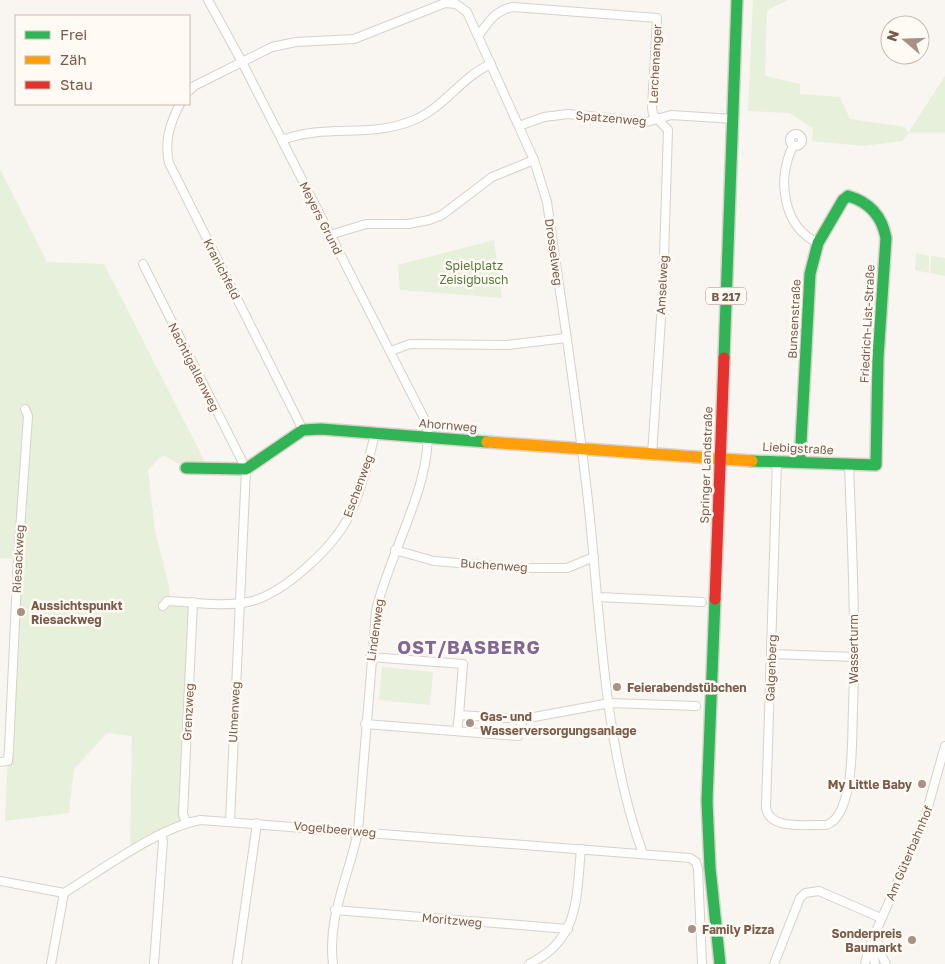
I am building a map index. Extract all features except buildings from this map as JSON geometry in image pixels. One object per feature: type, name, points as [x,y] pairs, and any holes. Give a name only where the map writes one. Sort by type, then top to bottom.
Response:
[{"type":"street","name":"Meyers Grund","points":[[208,0],[242,62],[427,424],[429,437]]},
{"type":"street","name":"Springer Landstraße","points":[[720,964],[710,868],[707,802],[737,0]]},
{"type":"street","name":"Drosselweg","points":[[242,62],[272,47],[296,42],[354,39],[445,3],[462,7],[467,12],[479,35],[534,160],[547,202],[594,557],[610,703],[621,782],[629,815],[643,854]]},
{"type":"street","name":"Lerchenanger","points":[[479,35],[494,14],[504,8],[514,7],[657,18],[652,108],[658,119]]},
{"type":"street","points":[[190,87],[242,62]]},
{"type":"street","points":[[282,140],[302,133],[321,130],[366,132],[390,128],[414,120],[441,105],[476,71],[491,64]]},
{"type":"street","name":"Kranichfeld","points":[[180,105],[170,124],[167,152],[170,163],[303,430]]},
{"type":"street","name":"Spatzenweg","points":[[519,126],[544,117],[568,114],[647,122],[670,115],[734,119]]},
{"type":"street","name":"Amselweg","points":[[652,455],[663,288],[668,130],[658,119]]},
{"type":"street","points":[[793,146],[787,159],[785,192],[788,210],[796,226],[806,238],[818,243]]},
{"type":"street","points":[[330,235],[366,224],[408,224],[429,220],[442,215],[492,177],[534,160]]},
{"type":"street","name":"Bunsenstraße","points":[[800,461],[810,274],[818,243],[842,200],[848,196],[855,198]]},
{"type":"street","name":"Friedrich-List-Straße","points":[[855,198],[879,215],[884,234],[876,465]]},
{"type":"street","name":"Nachtigallenweg","points":[[143,264],[246,469]]},
{"type":"street","points":[[390,351],[410,344],[506,345],[566,338]]},
{"type":"street","name":"Riesackweg","points":[[0,762],[8,761],[9,749],[18,559],[28,416],[25,409]]},
{"type":"street","points":[[186,468],[246,469],[303,430]]},
{"type":"street","name":"Ahornweg","points":[[303,430],[375,433],[580,450],[720,458]]},
{"type":"street","name":"Eschenweg","points":[[239,603],[250,602],[289,581],[310,564],[341,529],[350,514],[364,475],[375,433]]},
{"type":"street","name":"Lindenweg","points":[[333,964],[332,940],[335,910],[352,861],[358,831],[370,657],[376,611],[395,550],[417,492],[429,437]]},
{"type":"street","name":"Liebigstraße","points":[[720,458],[876,465]]},
{"type":"street","name":"Galgenberg","points":[[777,460],[767,812],[774,821],[780,823],[826,825]]},
{"type":"street","name":"Wasserturm","points":[[826,825],[837,819],[848,790],[850,776],[854,657],[849,464]]},
{"type":"street","name":"Ulmenweg","points":[[230,821],[246,469]]},
{"type":"street","name":"Buchenweg","points":[[395,550],[434,561],[519,568],[567,568],[594,557]]},
{"type":"street","points":[[598,597],[702,602]]},
{"type":"street","points":[[163,606],[167,601],[239,603]]},
{"type":"street","name":"Grenzweg","points":[[186,822],[183,814],[193,602]]},
{"type":"street","points":[[772,654],[854,657]]},
{"type":"street","points":[[370,657],[462,664],[457,731]]},
{"type":"street","points":[[459,714],[523,719],[610,703],[696,706]]},
{"type":"street","points":[[365,724],[518,736],[523,719]]},
{"type":"street","name":"Am Güterbahnhof","points":[[866,964],[876,929],[924,821],[945,746]]},
{"type":"street","name":"Vogelbeerweg","points":[[64,893],[160,835],[186,822],[201,820],[690,858],[696,862],[698,869],[702,964]]},
{"type":"street","points":[[237,964],[258,823]]},
{"type":"street","points":[[154,964],[163,841],[160,835]]},
{"type":"street","points":[[529,964],[549,952],[568,930],[574,914],[581,849]]},
{"type":"street","points":[[0,881],[64,893],[51,964]]},
{"type":"street","points":[[774,964],[800,898],[805,893],[819,891],[881,918]]},
{"type":"street","name":"Moritzweg","points":[[335,910],[568,930]]},
{"type":"street","points":[[876,929],[879,951],[886,964]]},
{"type":"street","name":"Springer Landstraße","points":[[712,964],[717,930]]},
{"type":"street","points":[[871,943],[875,964]]},
{"type":"green space","points":[[753,0],[788,0],[767,10],[765,76],[800,84],[800,94],[840,97],[850,119],[905,127],[908,133],[945,76],[945,133],[909,133],[902,141],[863,146],[812,141],[813,128],[789,113],[748,111]]},
{"type":"green space","points":[[0,169],[47,262],[104,264],[209,470],[186,468],[163,455],[148,470],[155,531],[169,586],[170,601],[193,602],[186,822],[130,853],[132,736],[107,733],[74,769],[69,813],[5,821],[17,559],[0,558]]},
{"type":"green space","name":"Spielplatz Zeisigbusch","points":[[494,240],[502,298],[400,290],[398,265]]},
{"type":"green space","points":[[916,253],[929,256],[929,273],[915,270]]},
{"type":"green space","points":[[931,256],[945,258],[945,276],[930,273]]},
{"type":"green space","points":[[382,667],[433,672],[430,705],[379,700]]},
{"type":"traffic: fast","points":[[724,358],[737,0]]},
{"type":"traffic: fast","points":[[752,461],[876,465],[878,358],[886,238],[881,223],[873,211],[862,202],[848,196],[843,200],[818,243],[810,274],[800,461]]},
{"type":"traffic: fast","points":[[186,468],[246,469],[303,430],[321,429],[487,442]]},
{"type":"traffic: fast","points":[[715,599],[707,801],[710,868],[720,964]]},
{"type":"traffic: slow","points":[[487,442],[752,461]]},
{"type":"traffic: jam","points":[[715,599],[724,358]]},
{"type":"place","name":"Aussichtspunkt Riesackweg","points":[[21,612]]},
{"type":"place","name":"Feierabendstübchen","points":[[617,687]]},
{"type":"place","name":"Gas- und Wasserversorgungsanlage","points":[[470,723]]},
{"type":"place","name":"My Little Baby","points":[[922,784]]},
{"type":"place","name":"Family Pizza","points":[[692,929]]},
{"type":"place","name":"Sonderpreis Baumarkt","points":[[912,940]]},
{"type":"district","name":"OST/BASBERG","points":[[469,647]]}]
